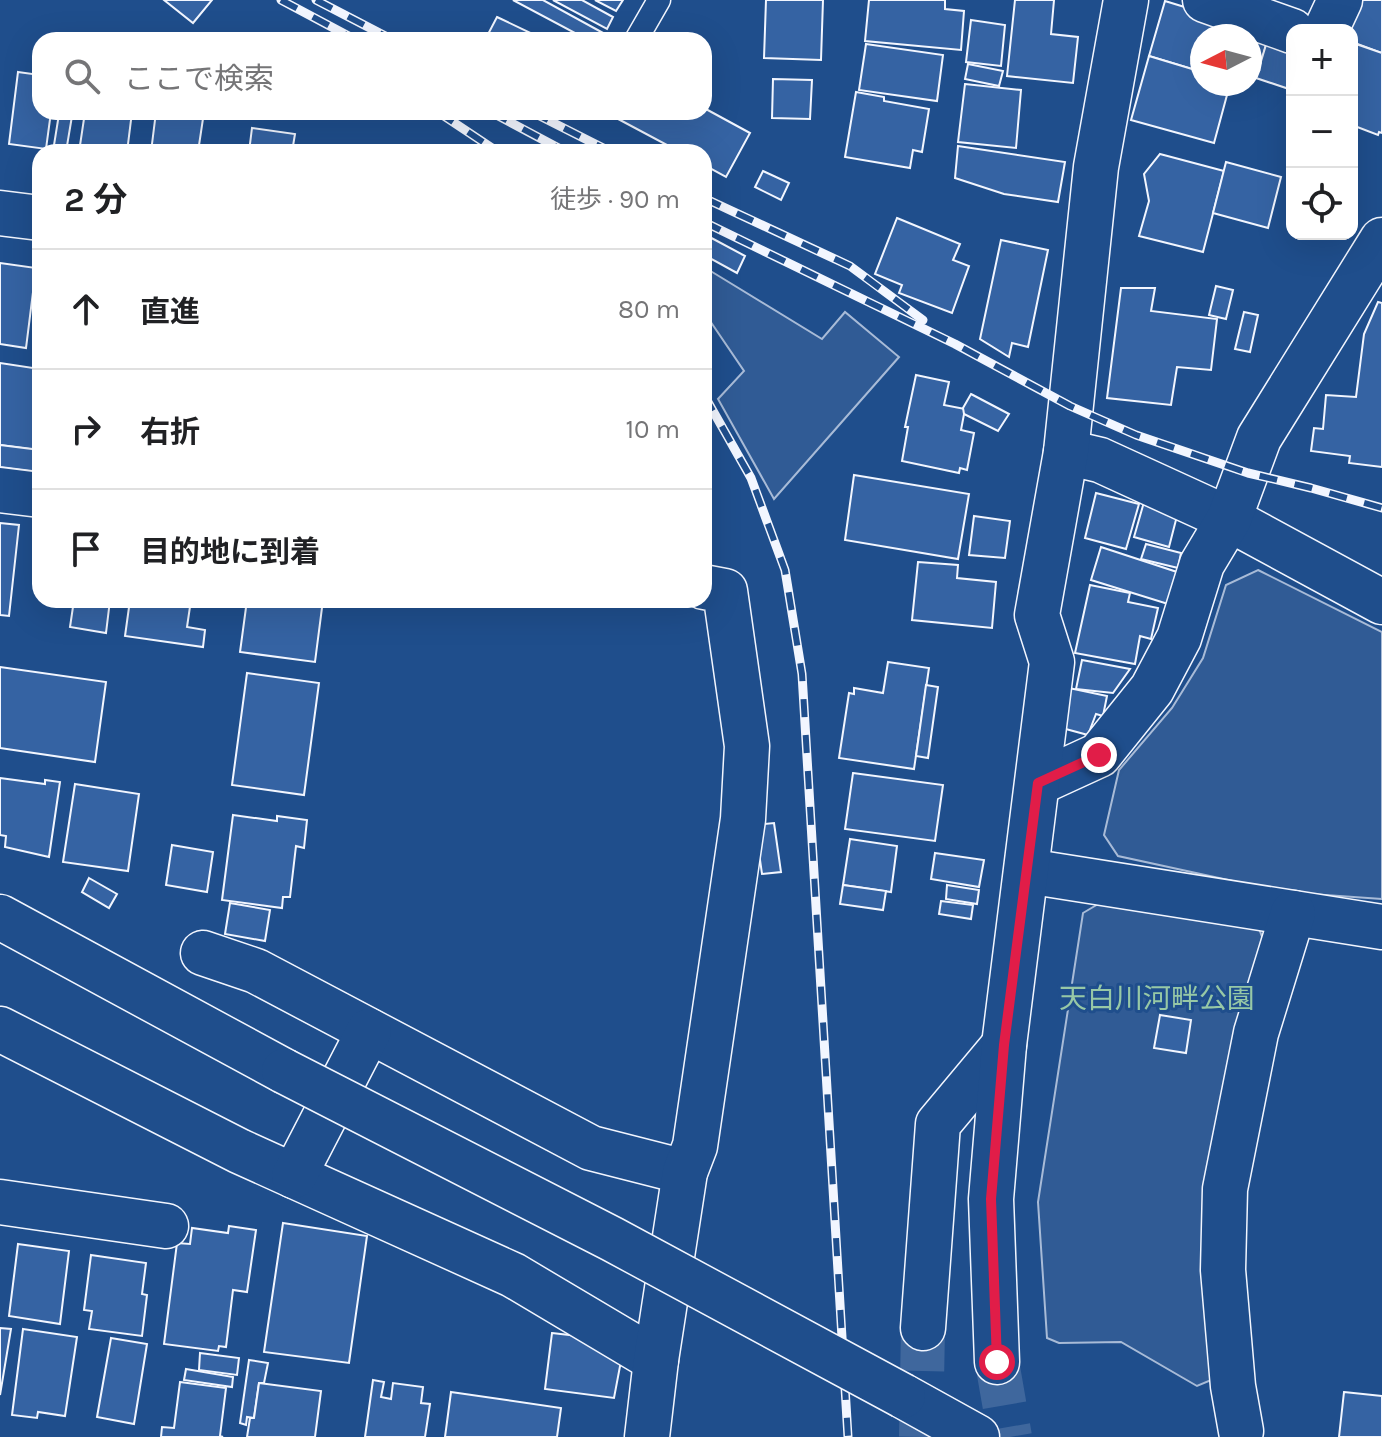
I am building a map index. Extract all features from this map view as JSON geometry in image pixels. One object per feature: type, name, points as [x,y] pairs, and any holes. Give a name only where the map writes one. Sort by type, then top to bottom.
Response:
[{"type":"street","points":[[997,1362],[991,1199],[1004,1045],[1052,662],[1037,615],[1066,452],[1096,167],[1126,0]]},
{"type":"street","points":[[1205,0],[1286,29]]},
{"type":"street","points":[[1329,24],[1340,0]]},
{"type":"street","points":[[0,213],[32,217]]},
{"type":"street","points":[[1038,783],[1099,755],[1152,689],[1179,638],[1202,564],[1229,519],[1259,438],[1382,240]]},
{"type":"street","points":[[1066,452],[1100,460],[1229,519],[1382,602]]},
{"type":"street","points":[[0,490],[32,494]]},
{"type":"street","points":[[647,1437],[685,1172],[695,1146],[741,834],[747,746],[725,591],[712,589]]},
{"type":"street","points":[[1027,871],[1382,927]]},
{"type":"street","points":[[1247,1434],[1233,1386],[1223,1270],[1225,1189],[1256,1033],[1293,913]]},
{"type":"street","points":[[0,917],[284,1071],[625,1246],[977,1437]]},
{"type":"street","points":[[203,953],[256,971],[591,1148],[685,1172]]},
{"type":"street","points":[[0,1029],[239,1151],[513,1275],[656,1360]]},
{"type":"street","points":[[294,1176],[369,1031]]},
{"type":"street","points":[[923,1328],[938,1124],[1004,1045]]},
{"type":"street","points":[[0,1202],[166,1226]]},
{"type":"lane","points":[[641,32],[659,0]]},
{"type":"shaded area","points":[[712,272],[822,339],[845,312],[899,357],[774,499],[718,399],[744,371],[712,324]]},
{"type":"shaded area","points":[[1258,570],[1382,632],[1382,899],[1283,892],[1118,856],[1104,835],[1119,770],[1172,708],[1203,658],[1226,585]]},
{"type":"shaded area","name":"天白川河畔公園","points":[[1105,900],[1258,926],[1264,942],[1216,1378],[1197,1386],[1121,1342],[1059,1343],[1047,1338],[1038,1202],[1083,913]]},
{"type":"building","points":[[164,0],[212,0],[193,23]]},
{"type":"building","points":[[513,0],[543,0],[601,32],[573,32]]},
{"type":"building","points":[[553,0],[582,0],[613,17],[607,29]]},
{"type":"building","points":[[595,0],[623,0],[616,11]]},
{"type":"building","points":[[766,0],[823,0],[821,60],[764,58]]},
{"type":"building","points":[[869,0],[945,0],[945,9],[964,11],[961,50],[865,41]]},
{"type":"building","points":[[1015,0],[1054,0],[1051,34],[1078,37],[1073,83],[1007,76]]},
{"type":"building","points":[[1361,0],[1382,0],[1382,53],[1358,44],[1358,24],[1351,24]]},
{"type":"building","points":[[1165,1],[1240,24],[1190,24],[1190,68],[1149,56]]},
{"type":"building","points":[[497,17],[528,32],[489,32]]},
{"type":"building","points":[[971,20],[1005,25],[1001,66],[966,62]]},
{"type":"building","points":[[1262,38],[1268,38],[1262,59]]},
{"type":"building","points":[[1268,38],[1286,42],[1286,88],[1262,80],[1262,58]]},
{"type":"building","points":[[866,44],[943,55],[937,101],[859,90]]},
{"type":"building","points":[[1358,45],[1382,53],[1382,133],[1378,135],[1358,127]]},
{"type":"building","points":[[1149,56],[1190,68],[1190,96],[1227,96],[1214,143],[1131,120]]},
{"type":"building","points":[[968,64],[1003,71],[999,86],[965,79]]},
{"type":"building","points":[[18,72],[32,74],[32,120],[50,120],[47,144],[32,144],[32,147],[9,144]]},
{"type":"building","points":[[773,79],[812,80],[810,119],[772,118]]},
{"type":"building","points":[[965,84],[1021,90],[1016,148],[958,142]]},
{"type":"building","points":[[856,92],[884,97],[884,101],[929,109],[922,152],[913,150],[910,168],[845,157]]},
{"type":"building","points":[[712,112],[750,133],[726,177],[712,169],[712,144],[665,144],[620,120],[712,120]]},
{"type":"building","points":[[58,120],[71,120],[67,144],[54,144]]},
{"type":"building","points":[[84,120],[131,120],[128,144],[80,144]]},
{"type":"building","points":[[155,120],[203,120],[199,144],[152,144]]},
{"type":"building","points":[[252,128],[295,134],[293,144],[250,144]]},
{"type":"building","points":[[958,146],[1065,162],[1058,202],[1004,194],[955,178]]},
{"type":"building","points":[[1160,154],[1224,171],[1203,252],[1139,236],[1149,201],[1144,174]]},
{"type":"building","points":[[1226,162],[1281,177],[1268,228],[1213,213]]},
{"type":"building","points":[[763,171],[789,183],[781,200],[755,187]]},
{"type":"building","points":[[897,218],[960,244],[953,260],[969,266],[952,313],[899,293],[902,285],[875,274]]},
{"type":"building","points":[[712,238],[745,256],[737,273],[712,259]]},
{"type":"building","points":[[1001,240],[1048,250],[1028,347],[1012,343],[1009,357],[980,339]]},
{"type":"building","points":[[0,263],[32,267],[32,300],[26,348],[0,344]]},
{"type":"building","points":[[1216,286],[1233,290],[1226,319],[1209,315]]},
{"type":"building","points":[[1121,288],[1155,288],[1151,311],[1217,319],[1211,370],[1177,367],[1171,405],[1107,398]]},
{"type":"building","points":[[1378,302],[1382,303],[1382,467],[1349,463],[1350,456],[1311,451],[1314,428],[1323,429],[1326,395],[1356,397],[1364,334]]},
{"type":"building","points":[[1244,312],[1258,315],[1250,352],[1235,349]]},
{"type":"building","points":[[0,363],[32,368],[32,449],[0,445]]},
{"type":"building","points":[[916,375],[949,382],[944,405],[965,409],[961,430],[974,433],[967,470],[960,468],[959,473],[902,461],[908,427],[905,427]]},
{"type":"building","points":[[971,394],[1009,414],[998,431],[964,414],[963,408]]},
{"type":"building","points":[[0,445],[32,449],[32,471],[0,467]]},
{"type":"building","points":[[854,475],[969,494],[958,559],[845,540]]},
{"type":"building","points":[[1096,493],[1139,504],[1126,549],[1085,538]]},
{"type":"building","points":[[1144,502],[1178,512],[1169,547],[1134,537]]},
{"type":"building","points":[[974,516],[1010,521],[1005,558],[969,555]]},
{"type":"building","points":[[0,523],[19,525],[9,616],[0,615]]},
{"type":"building","points":[[1146,544],[1181,553],[1178,568],[1141,559]]},
{"type":"building","points":[[1101,547],[1177,572],[1168,604],[1091,580]]},
{"type":"building","points":[[918,562],[958,565],[957,578],[996,582],[992,628],[912,620]]},
{"type":"building","points":[[1090,585],[1130,593],[1128,602],[1158,608],[1151,639],[1140,636],[1135,664],[1075,653]]},
{"type":"building","points":[[73,608],[109,608],[106,633],[70,627]]},
{"type":"building","points":[[129,608],[190,608],[187,627],[205,630],[203,647],[125,636]]},
{"type":"building","points":[[246,608],[322,608],[315,662],[240,652]]},
{"type":"building","points":[[1082,660],[1130,669],[1113,693],[1076,689]]},
{"type":"building","points":[[888,662],[929,668],[914,769],[839,758],[849,693],[854,694],[854,688],[883,693]]},
{"type":"building","points":[[0,667],[106,682],[95,762],[0,748]]},
{"type":"building","points":[[247,673],[319,683],[304,795],[232,785]]},
{"type":"building","points":[[926,685],[938,687],[928,758],[916,756]]},
{"type":"building","points":[[1069,688],[1107,696],[1103,716],[1096,714],[1088,735],[1062,728]]},
{"type":"building","points":[[853,773],[943,785],[935,841],[845,829]]},
{"type":"building","points":[[0,778],[45,784],[45,780],[60,782],[49,857],[5,847],[6,836],[0,835]]},
{"type":"building","points":[[75,784],[139,794],[128,871],[63,862]]},
{"type":"building","points":[[233,815],[277,821],[277,816],[307,820],[304,848],[296,846],[290,897],[283,897],[282,908],[222,900]]},
{"type":"building","points":[[774,823],[781,872],[762,874],[755,825]]},
{"type":"building","points":[[850,839],[897,846],[891,892],[843,885]]},
{"type":"building","points":[[172,845],[213,852],[207,892],[166,885]]},
{"type":"building","points":[[935,853],[984,860],[979,887],[931,879]]},
{"type":"building","points":[[89,878],[117,894],[109,908],[82,892]]},
{"type":"building","points":[[843,885],[886,891],[883,910],[840,904]]},
{"type":"building","points":[[947,885],[979,890],[977,904],[946,899]]},
{"type":"building","points":[[941,901],[973,905],[971,919],[939,914]]},
{"type":"building","points":[[230,903],[270,910],[265,941],[225,934]]},
{"type":"building","points":[[1160,1015],[1191,1020],[1186,1053],[1154,1048]]},
{"type":"building","points":[[283,1223],[367,1236],[349,1363],[264,1352]]},
{"type":"building","points":[[229,1226],[256,1230],[247,1292],[233,1290],[226,1347],[219,1346],[218,1351],[164,1344],[177,1243],[190,1244],[192,1228],[228,1233]]},
{"type":"building","points":[[18,1244],[69,1251],[60,1324],[9,1316]]},
{"type":"building","points":[[91,1255],[146,1263],[142,1294],[147,1295],[142,1336],[89,1329],[92,1311],[84,1310]]},
{"type":"building","points":[[0,1328],[11,1329],[0,1395]]},
{"type":"building","points":[[23,1329],[77,1337],[65,1416],[38,1412],[37,1418],[12,1415]]},
{"type":"building","points":[[552,1333],[578,1336],[621,1361],[614,1398],[545,1389]]},
{"type":"building","points":[[111,1338],[147,1344],[134,1424],[97,1417]]},
{"type":"building","points":[[200,1353],[239,1358],[237,1375],[199,1370]]},
{"type":"building","points":[[249,1360],[268,1363],[264,1383],[259,1383],[254,1418],[247,1417],[246,1425],[240,1423]]},
{"type":"building","points":[[186,1369],[233,1377],[232,1387],[184,1380]]},
{"type":"building","points":[[373,1380],[384,1382],[381,1397],[391,1399],[393,1383],[423,1387],[421,1403],[430,1404],[425,1437],[365,1437]]},
{"type":"building","points":[[180,1382],[226,1388],[220,1436],[223,1437],[161,1437],[162,1427],[174,1428]]},
{"type":"building","points":[[259,1383],[321,1391],[315,1437],[247,1437],[250,1418],[254,1418]]},
{"type":"building","points":[[451,1392],[561,1408],[557,1437],[445,1437]]},
{"type":"building","points":[[1344,1392],[1382,1396],[1382,1437],[1339,1437]]},
{"type":"tunnel","points":[[921,1437],[923,1328]]},
{"type":"tunnel","points":[[997,1362],[1010,1437]]},
{"type":"railway","points":[[281,0],[341,32]]},
{"type":"railway","points":[[316,0],[378,32]]},
{"type":"railway","points":[[450,120],[486,144]]},
{"type":"railway","points":[[506,120],[551,144]]},
{"type":"railway","points":[[548,120],[595,144]]},
{"type":"railway","points":[[712,202],[850,266],[923,320]]},
{"type":"railway","points":[[712,226],[955,344],[1070,406],[1136,435],[1248,473],[1382,508]]},
{"type":"railway","points":[[712,409],[751,478],[785,570],[802,674],[848,1437]]},
{"type":"route","points":[[997,1362],[991,1199],[1004,1045],[1038,783],[1099,755]]}]
